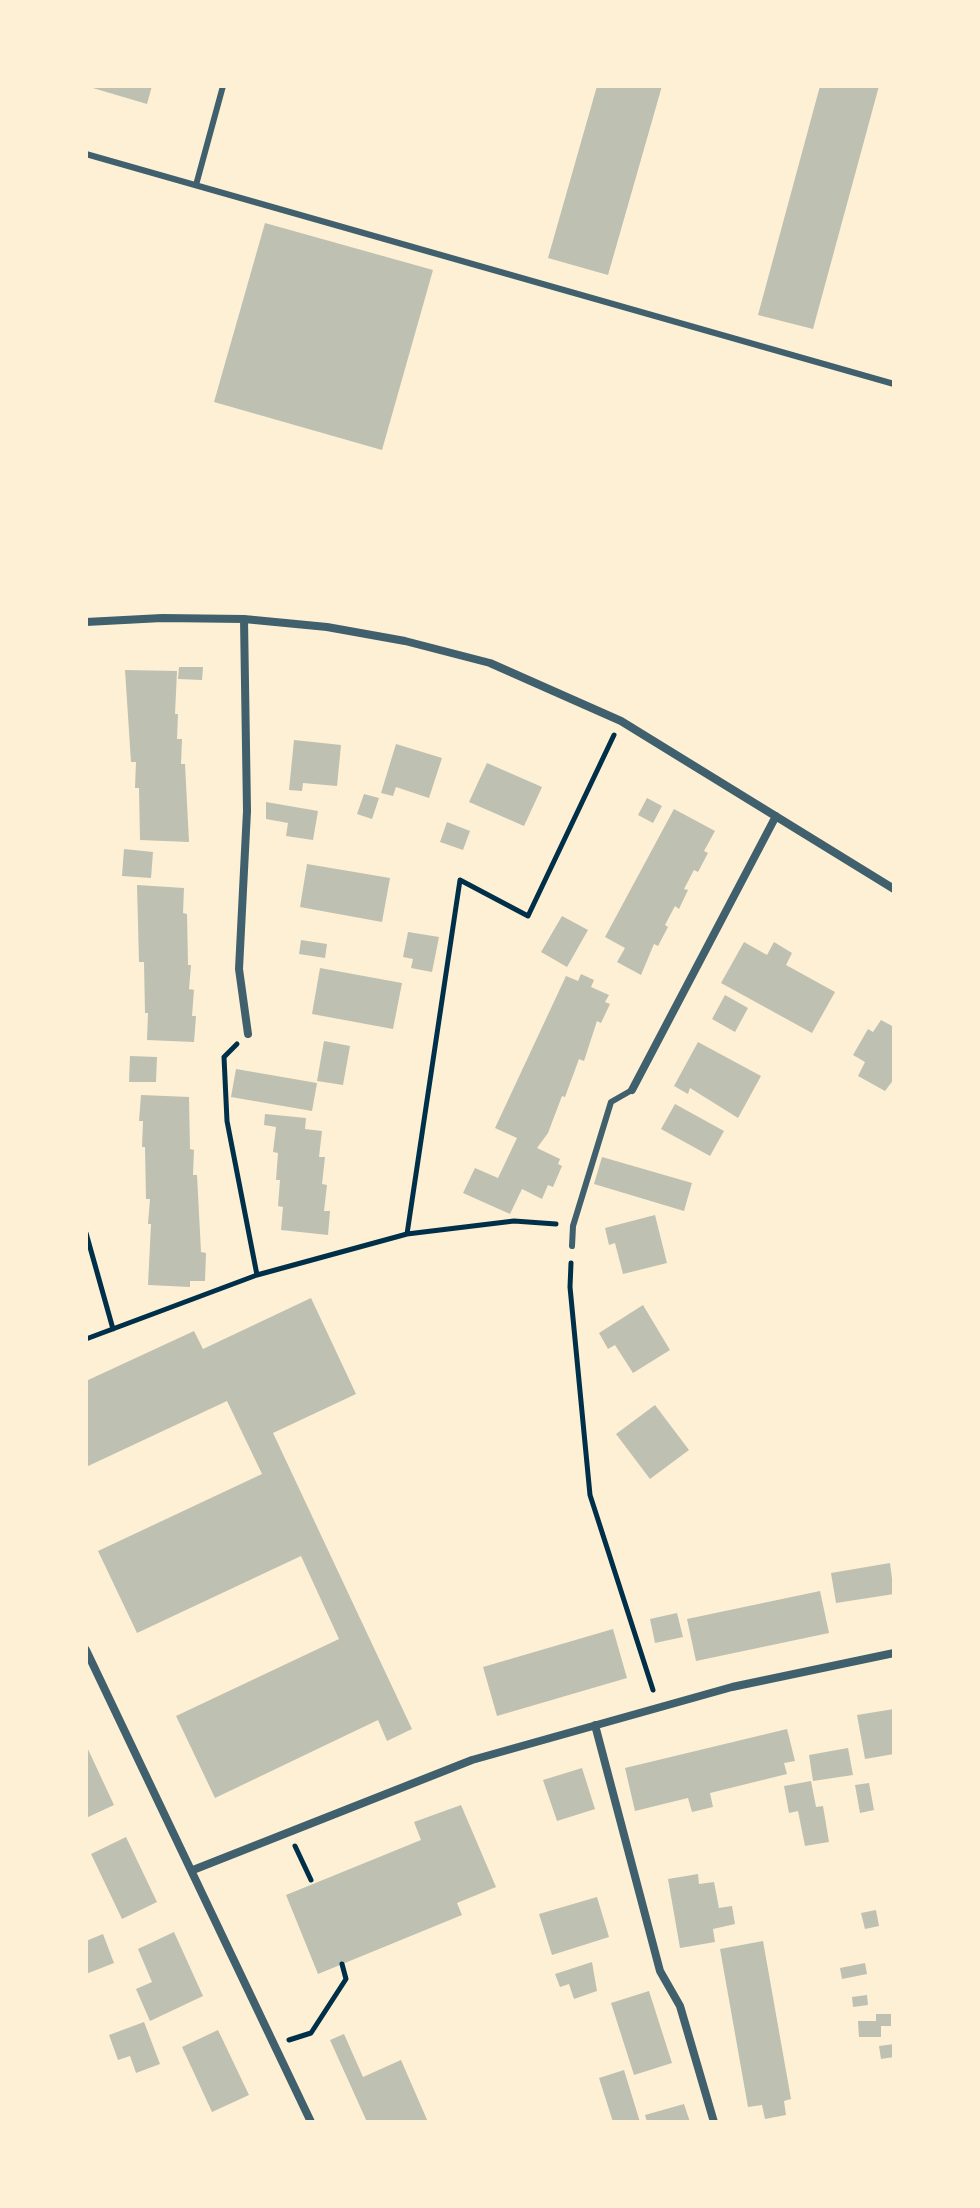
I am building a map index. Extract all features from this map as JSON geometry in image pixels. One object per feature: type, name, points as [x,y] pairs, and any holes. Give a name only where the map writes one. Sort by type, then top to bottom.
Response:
[{"type":"street","points":[[86,622],[162,618],[244,619],[327,627],[405,641],[490,663],[621,721],[894,889]]},
{"type":"street","points":[[244,619],[247,811],[239,969],[248,1034]]},
{"type":"street","points":[[632,1090],[776,816]]},
{"type":"street","points":[[86,1650],[90,1669],[193,1870],[311,2122]]},
{"type":"street","points":[[193,1870],[472,1760],[732,1687],[894,1653]]},
{"type":"street","points":[[595,1725],[660,1971],[680,2006],[714,2122]]},
{"type":"lane","points":[[196,185],[223,86]]},
{"type":"lane","points":[[86,154],[514,279],[894,384]]},
{"type":"lane","points":[[572,1246],[573,1226],[611,1102],[632,1090]]},
{"type":"path","points":[[407,1234],[460,880],[528,916],[621,721]]},
{"type":"path","points":[[248,1034],[224,1057],[227,1121],[257,1275]]},
{"type":"path","points":[[86,1339],[257,1275],[407,1234],[514,1221],[573,1226]]},
{"type":"path","points":[[86,1233],[113,1329]]},
{"type":"path","points":[[572,1246],[570,1287],[590,1495],[659,1706]]},
{"type":"path","points":[[287,1831],[311,1880]]},
{"type":"path","points":[[275,2045],[311,2033],[346,1979],[342,1964]]},
{"type":"building","points":[[86,86],[152,86],[147,104]]},
{"type":"building","points":[[597,86],[662,86],[608,275],[548,258]]},
{"type":"building","points":[[820,86],[879,86],[813,329],[758,315]]},
{"type":"building","points":[[265,223],[433,270],[382,450],[214,402]]},
{"type":"building","points":[[179,667],[203,667],[202,680],[178,679]]},
{"type":"building","points":[[125,670],[177,671],[175,714],[178,714],[177,739],[182,739],[181,764],[185,764],[189,842],[140,840],[139,788],[135,788],[136,762],[131,762]]},
{"type":"building","points":[[294,740],[341,745],[337,786],[303,783],[302,791],[289,790]]},
{"type":"building","points":[[396,744],[442,758],[429,798],[396,787],[393,796],[381,793]]},
{"type":"building","points":[[487,763],[542,787],[524,826],[469,802]]},
{"type":"building","points":[[364,794],[379,798],[372,819],[357,814]]},
{"type":"building","points":[[647,798],[662,806],[653,823],[638,815]]},
{"type":"building","points":[[266,802],[318,811],[313,840],[286,836],[288,823],[266,819]]},
{"type":"building","points":[[674,809],[715,831],[704,851],[708,853],[698,872],[694,870],[684,889],[688,890],[679,909],[675,906],[665,925],[668,927],[658,946],[654,944],[641,975],[617,962],[625,948],[605,937]]},
{"type":"building","points":[[447,822],[470,831],[463,850],[440,842]]},
{"type":"building","points":[[124,849],[153,852],[151,878],[122,876]]},
{"type":"building","points":[[307,864],[390,878],[382,922],[300,907]]},
{"type":"building","points":[[137,885],[184,888],[183,913],[187,914],[188,965],[191,965],[189,989],[194,990],[192,1016],[196,1016],[194,1042],[147,1040],[144,962],[139,962]]},
{"type":"building","points":[[562,916],[588,930],[567,967],[541,952]]},
{"type":"building","points":[[408,932],[439,937],[432,972],[411,968],[413,959],[403,957]]},
{"type":"building","points":[[301,940],[327,944],[325,958],[299,954]]},
{"type":"building","points":[[744,942],[767,955],[774,942],[792,953],[786,965],[835,992],[812,1033],[721,983]]},
{"type":"building","points":[[320,968],[402,983],[393,1029],[312,1014]]},
{"type":"building","points":[[581,974],[594,980],[591,987],[609,995],[605,1002],[610,1004],[601,1023],[597,1021],[584,1061],[579,1059],[565,1097],[562,1096],[548,1133],[537,1148],[560,1159],[558,1164],[562,1166],[553,1187],[548,1185],[542,1199],[522,1189],[510,1214],[463,1193],[475,1168],[498,1178],[517,1138],[495,1128],[566,976],[578,981]]},
{"type":"building","points":[[725,995],[748,1008],[735,1032],[712,1019]]},
{"type":"building","points":[[881,1020],[894,1027],[894,1079],[885,1091],[858,1076],[865,1062],[853,1055],[868,1029],[873,1032]]},
{"type":"building","points":[[324,1041],[350,1046],[343,1085],[317,1081]]},
{"type":"building","points":[[698,1042],[761,1076],[738,1118],[690,1088],[688,1094],[674,1086]]},
{"type":"building","points":[[130,1056],[157,1057],[156,1082],[129,1082]]},
{"type":"building","points":[[236,1069],[317,1083],[312,1111],[231,1097]]},
{"type":"building","points":[[141,1095],[189,1097],[190,1149],[194,1150],[193,1175],[197,1175],[201,1252],[206,1253],[205,1281],[190,1281],[190,1287],[148,1285],[151,1224],[148,1224],[150,1199],[146,1199],[143,1121],[139,1121]]},
{"type":"building","points":[[675,1104],[724,1131],[710,1156],[661,1129]]},
{"type":"building","points":[[265,1114],[306,1118],[305,1129],[322,1131],[319,1157],[325,1157],[322,1184],[327,1185],[324,1211],[330,1211],[328,1235],[281,1230],[283,1207],[278,1206],[280,1180],[276,1180],[278,1153],[273,1152],[276,1127],[264,1125]]},
{"type":"building","points":[[602,1157],[692,1183],[684,1211],[594,1184]]},
{"type":"building","points":[[655,1215],[667,1263],[623,1274],[615,1243],[609,1245],[605,1228]]},
{"type":"building","points":[[311,1298],[356,1394],[273,1433],[412,1729],[387,1741],[378,1720],[215,1798],[176,1716],[339,1639],[301,1556],[137,1633],[98,1551],[262,1474],[227,1401],[86,1467],[86,1381],[194,1331],[203,1349]]},
{"type":"building","points":[[643,1305],[670,1350],[633,1373],[615,1345],[608,1349],[599,1333]]},
{"type":"building","points":[[655,1405],[689,1450],[650,1479],[616,1434]]},
{"type":"building","points":[[890,1563],[894,1594],[836,1603],[831,1573]]},
{"type":"building","points":[[820,1591],[829,1633],[696,1661],[687,1619]]},
{"type":"building","points":[[677,1613],[683,1637],[655,1643],[650,1619]]},
{"type":"building","points":[[613,1629],[627,1678],[497,1716],[483,1667]]},
{"type":"building","points":[[894,1709],[894,1754],[865,1759],[857,1715]]},
{"type":"building","points":[[787,1729],[795,1761],[784,1763],[787,1774],[710,1793],[713,1807],[692,1812],[688,1798],[635,1811],[625,1768]]},
{"type":"building","points":[[86,1745],[114,1805],[86,1818]]},
{"type":"building","points":[[848,1748],[853,1775],[813,1781],[809,1755]]},
{"type":"building","points":[[582,1768],[595,1809],[557,1821],[543,1780]]},
{"type":"building","points":[[811,1781],[816,1807],[823,1806],[829,1842],[805,1846],[798,1811],[789,1813],[784,1786]]},
{"type":"building","points":[[869,1783],[874,1810],[860,1813],[855,1785]]},
{"type":"building","points":[[461,1805],[496,1887],[457,1903],[462,1915],[318,1974],[286,1895],[421,1840],[414,1822]]},
{"type":"building","points":[[126,1837],[157,1902],[122,1919],[91,1854]]},
{"type":"building","points":[[698,1874],[699,1884],[714,1882],[719,1908],[732,1906],[735,1924],[713,1929],[715,1942],[680,1948],[668,1879]]},
{"type":"building","points":[[597,1897],[609,1937],[552,1955],[539,1914]]},
{"type":"building","points":[[876,1910],[879,1926],[865,1929],[861,1913]]},
{"type":"building","points":[[174,1932],[203,1996],[150,2021],[136,1989],[152,1982],[138,1949]]},
{"type":"building","points":[[103,1934],[114,1963],[86,1974],[86,1941]]},
{"type":"building","points":[[763,1941],[791,2099],[784,2101],[786,2115],[765,2119],[762,2105],[748,2107],[720,1949]]},
{"type":"building","points":[[592,1962],[597,1991],[574,1999],[569,1984],[560,1987],[555,1974]]},
{"type":"building","points":[[865,1963],[867,1974],[842,1979],[840,1968]]},
{"type":"building","points":[[649,1991],[672,2063],[634,2075],[611,2003]]},
{"type":"building","points":[[867,1995],[868,2005],[853,2007],[852,1997]]},
{"type":"building","points":[[876,2014],[891,2014],[891,2026],[881,2026],[881,2037],[859,2037],[858,2021],[876,2021]]},
{"type":"building","points":[[144,2022],[160,2064],[136,2073],[130,2056],[118,2060],[109,2035]]},
{"type":"building","points":[[218,2030],[249,2095],[212,2112],[182,2047]]},
{"type":"building","points":[[344,2034],[363,2077],[401,2060],[428,2122],[367,2122],[330,2040]]},
{"type":"building","points":[[894,2044],[894,2057],[881,2059],[879,2046]]},
{"type":"building","points":[[624,2070],[640,2122],[613,2122],[599,2078]]},
{"type":"building","points":[[684,2104],[690,2122],[647,2122],[645,2115]]}]
